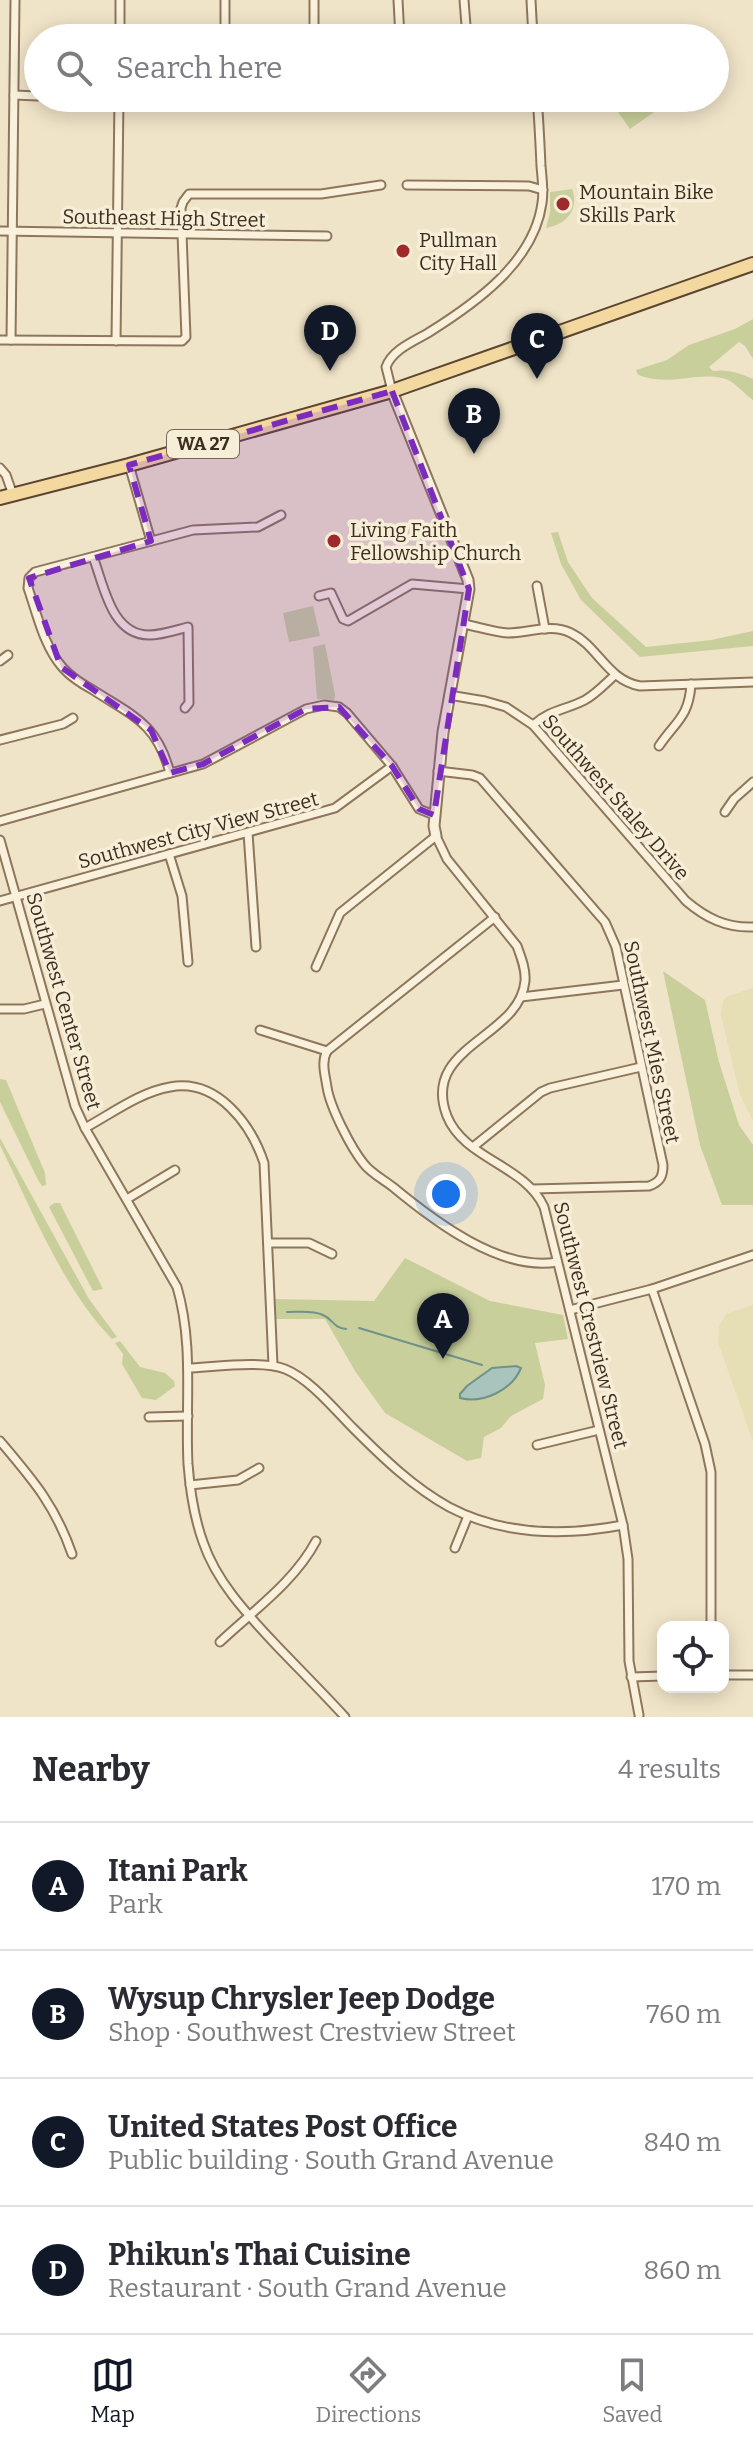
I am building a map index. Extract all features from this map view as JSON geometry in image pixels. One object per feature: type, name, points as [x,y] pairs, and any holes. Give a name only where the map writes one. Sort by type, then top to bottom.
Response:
[{"type":"main road","name":"WA 27","points":[[7,496],[392,391],[753,264]]},
{"type":"street","points":[[11,340],[15,0]]},
{"type":"street","points":[[120,0],[120,24]]},
{"type":"street","points":[[225,0],[225,24]]},
{"type":"street","points":[[314,0],[314,24]]},
{"type":"street","points":[[398,0],[399,24]]},
{"type":"street","points":[[464,0],[466,24]]},
{"type":"street","points":[[531,0],[532,24]]},
{"type":"street","points":[[14,95],[24,95]]},
{"type":"street","points":[[116,341],[119,112]]},
{"type":"street","points":[[539,112],[542,205],[527,248],[497,281],[448,320],[392,356],[386,367],[388,382],[469,589],[438,771],[434,815],[436,836],[447,859],[517,946],[525,982],[521,997],[623,985]]},
{"type":"street","points":[[0,340],[182,341],[186,337],[181,208],[189,194],[321,194],[381,185]]},
{"type":"street","points":[[407,185],[529,186],[543,190]]},
{"type":"street","name":"Southeast High Street","points":[[0,231],[327,236]]},
{"type":"street","points":[[129,465],[151,541]]},
{"type":"street","points":[[0,468],[6,475],[7,496]]},
{"type":"street","points":[[170,773],[161,745],[151,730],[61,667],[51,650],[28,588],[29,578],[35,572],[193,530],[258,527],[281,515]]},
{"type":"street","points":[[93,557],[117,621],[127,629],[150,635],[188,627],[189,703],[185,708]]},
{"type":"street","points":[[319,596],[331,593],[343,619],[348,621],[412,584],[469,589]]},
{"type":"street","points":[[537,586],[545,629]]},
{"type":"street","points":[[464,624],[503,633],[545,629],[571,632],[622,681],[640,686],[753,682]]},
{"type":"street","points":[[0,661],[8,655]]},
{"type":"street","points":[[533,725],[545,714],[590,697],[615,675]]},
{"type":"street","points":[[659,746],[685,715],[691,684]]},
{"type":"street","name":"Southwest Staley Drive","points":[[449,695],[506,707],[533,725],[686,901],[713,920],[731,926],[753,927]]},
{"type":"street","points":[[0,821],[203,764],[306,709],[324,705],[339,707],[347,713],[392,766],[419,809],[434,815]]},
{"type":"street","points":[[0,740],[63,724],[73,718]]},
{"type":"street","name":"Southwest City View Street","points":[[0,901],[335,808],[392,766]]},
{"type":"street","name":"Southwest Mies Street","points":[[438,771],[480,778],[605,922],[612,934],[663,1175],[657,1183],[649,1186],[533,1189]]},
{"type":"street","points":[[725,812],[753,782]]},
{"type":"street","points":[[248,833],[256,947]]},
{"type":"street","points":[[316,967],[340,913],[436,836]]},
{"type":"street","name":"Southwest Center Street","points":[[0,840],[75,1106],[177,1287],[187,1333],[190,1485],[203,1544],[219,1576],[249,1615],[345,1717]]},
{"type":"street","points":[[169,854],[182,896],[188,962]]},
{"type":"street","points":[[495,917],[327,1051],[323,1058],[329,1097],[364,1165],[416,1206],[477,1246],[543,1265],[557,1262]]},
{"type":"street","name":"Southwest Crestview Street","points":[[521,997],[510,1013],[454,1061],[446,1077],[443,1096],[447,1116],[458,1133],[533,1189],[544,1207],[623,1525],[628,1559],[631,1677],[639,1715]]},
{"type":"street","points":[[0,1009],[24,1009],[45,1004]]},
{"type":"street","points":[[260,1030],[327,1051]]},
{"type":"street","points":[[473,1147],[541,1092],[641,1067]]},
{"type":"street","points":[[85,1128],[152,1092],[172,1086],[193,1087],[212,1094],[230,1106],[245,1122],[257,1141],[264,1163],[273,1365]]},
{"type":"street","points":[[127,1199],[175,1170]]},
{"type":"street","points":[[268,1243],[309,1243],[332,1254]]},
{"type":"street","points":[[570,1310],[652,1289],[753,1255]]},
{"type":"street","points":[[652,1289],[705,1444],[711,1472],[711,1621]]},
{"type":"street","points":[[188,1368],[273,1365],[300,1377],[408,1480],[468,1516],[543,1532],[583,1531],[623,1525]]},
{"type":"street","points":[[149,1417],[188,1416]]},
{"type":"street","points":[[537,1445],[599,1430]]},
{"type":"street","points":[[0,1441],[28,1472],[55,1512],[72,1554]]},
{"type":"street","points":[[190,1485],[238,1480],[259,1468]]},
{"type":"street","points":[[455,1548],[468,1516]]},
{"type":"street","points":[[220,1642],[282,1584],[310,1553],[316,1541]]},
{"type":"street","points":[[729,1675],[753,1675]]},
{"type":"street","points":[[631,1677],[657,1676]]},
{"type":"highlighted area","points":[[392,391],[469,589],[434,815],[419,809],[392,766],[339,707],[306,709],[203,764],[170,773],[151,730],[61,667],[29,578],[151,541],[129,465]]},
{"type":"shaded area","points":[[753,988],[753,1121],[740,1095],[721,1015],[723,1000]]},
{"type":"shaded area","points":[[753,1305],[753,1442],[718,1342],[719,1326],[726,1314]]},
{"type":"green space","points":[[618,112],[654,112],[630,129]]},
{"type":"green space","name":"Mountain Bike Skills Park","points":[[572,189],[574,203],[570,215],[546,228],[550,192]]},
{"type":"green space","points":[[753,319],[753,359],[739,342],[709,367],[713,371],[734,372],[753,379],[753,400],[722,378],[661,380],[638,375],[636,370],[667,360],[689,345],[735,329]]},
{"type":"green space","points":[[558,532],[568,562],[592,598],[646,647],[711,640],[753,631],[753,646],[640,657],[581,600],[561,564],[551,533]]},
{"type":"green space","points":[[313,606],[320,636],[289,642],[283,613]]},
{"type":"green space","points":[[325,644],[334,700],[317,699],[313,647]]},
{"type":"green space","points":[[663,971],[705,1000],[719,1062],[739,1125],[753,1145],[753,1205],[722,1205],[700,1145]]},
{"type":"green space","points":[[0,1079],[6,1080],[45,1173],[46,1185],[42,1186],[38,1180],[0,1102]]},
{"type":"green space","points":[[0,1138],[89,1299],[117,1337],[112,1339],[94,1319],[63,1272],[0,1145]]},
{"type":"green space","points":[[60,1203],[103,1289],[93,1291],[49,1207]]},
{"type":"green space","points":[[405,1258],[490,1301],[563,1315],[568,1339],[535,1343],[545,1385],[543,1399],[511,1416],[501,1428],[484,1437],[481,1458],[467,1461],[385,1413],[355,1371],[325,1319],[275,1319],[275,1299],[374,1301]]},
{"type":"green space","points":[[120,1341],[140,1367],[165,1373],[175,1386],[156,1400],[142,1398],[122,1364],[123,1354],[115,1343]]},
{"type":"water","points":[[492,1368],[521,1368],[517,1376],[496,1394],[478,1399],[460,1398],[467,1386]]},
{"type":"waterway","points":[[287,1312],[319,1313],[346,1329]]},
{"type":"waterway","points":[[359,1328],[482,1365]]},
{"type":"place","name":"Mountain Bike Skills Park","points":[[563,204]]},
{"type":"place","name":"Pullman City Hall","points":[[403,251]]},
{"type":"place","name":"Phikun's Thai Cuisine","points":[[330,371]]},
{"type":"place","name":"United States Post Office","points":[[537,379]]},
{"type":"place","name":"Wysup Chrysler Jeep Dodge","points":[[474,454]]},
{"type":"place","name":"Living Faith Fellowship Church","points":[[334,541]]},
{"type":"place","name":"Itani Park","points":[[443,1359]]}]
